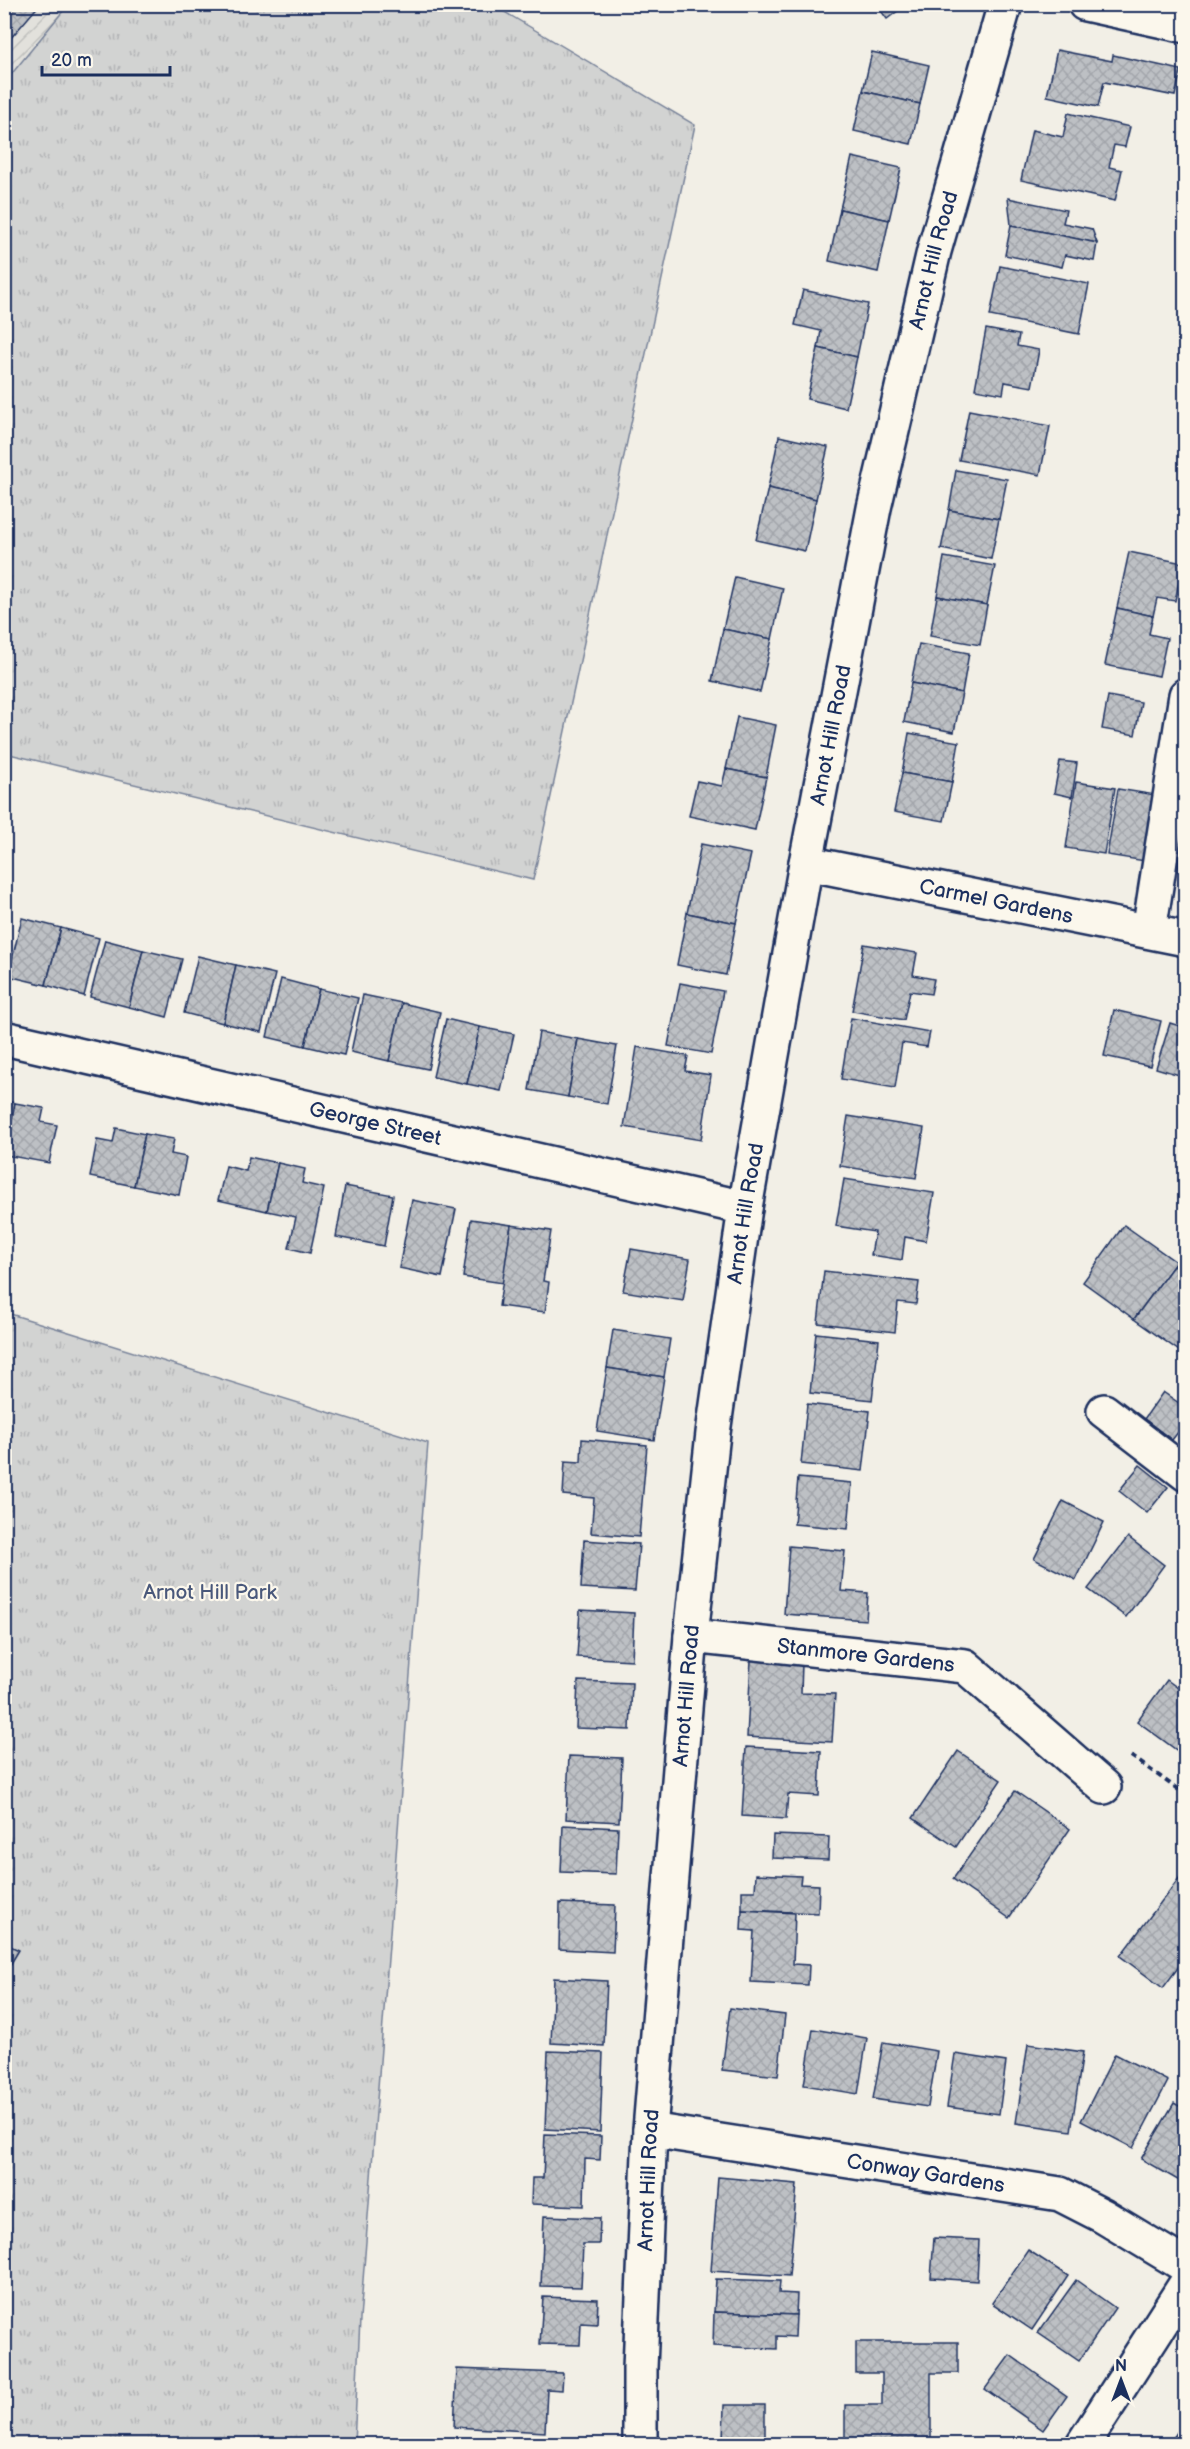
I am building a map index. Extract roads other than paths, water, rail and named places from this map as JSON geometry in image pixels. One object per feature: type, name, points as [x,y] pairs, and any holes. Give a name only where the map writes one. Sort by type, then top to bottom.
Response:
[{"type":"street","name":"Arnot Hill Road","points":[[640,2445],[640,2368],[650,2130],[691,1636],[712,1433],[745,1208],[806,863],[874,508],[934,251],[1005,4]]},
{"type":"street","points":[[1085,4],[1185,26]]},
{"type":"street","points":[[1149,931],[1185,695]]},
{"type":"street","name":"Carmel Gardens","points":[[806,863],[1185,939]]},
{"type":"street","name":"George Street","points":[[4,1038],[745,1208]]},
{"type":"street","points":[[1104,1411],[1185,1474]]},
{"type":"street","name":"Stanmore Gardens","points":[[691,1636],[965,1666],[1104,1786]]},
{"type":"street","name":"Conway Gardens","points":[[650,2130],[1060,2194],[1102,2216],[1185,2266]]},
{"type":"street","points":[[1083,2445],[1185,2284]]},
{"type":"park label","name":"Arnot Hill Park","points":[[210,1592]]}]
